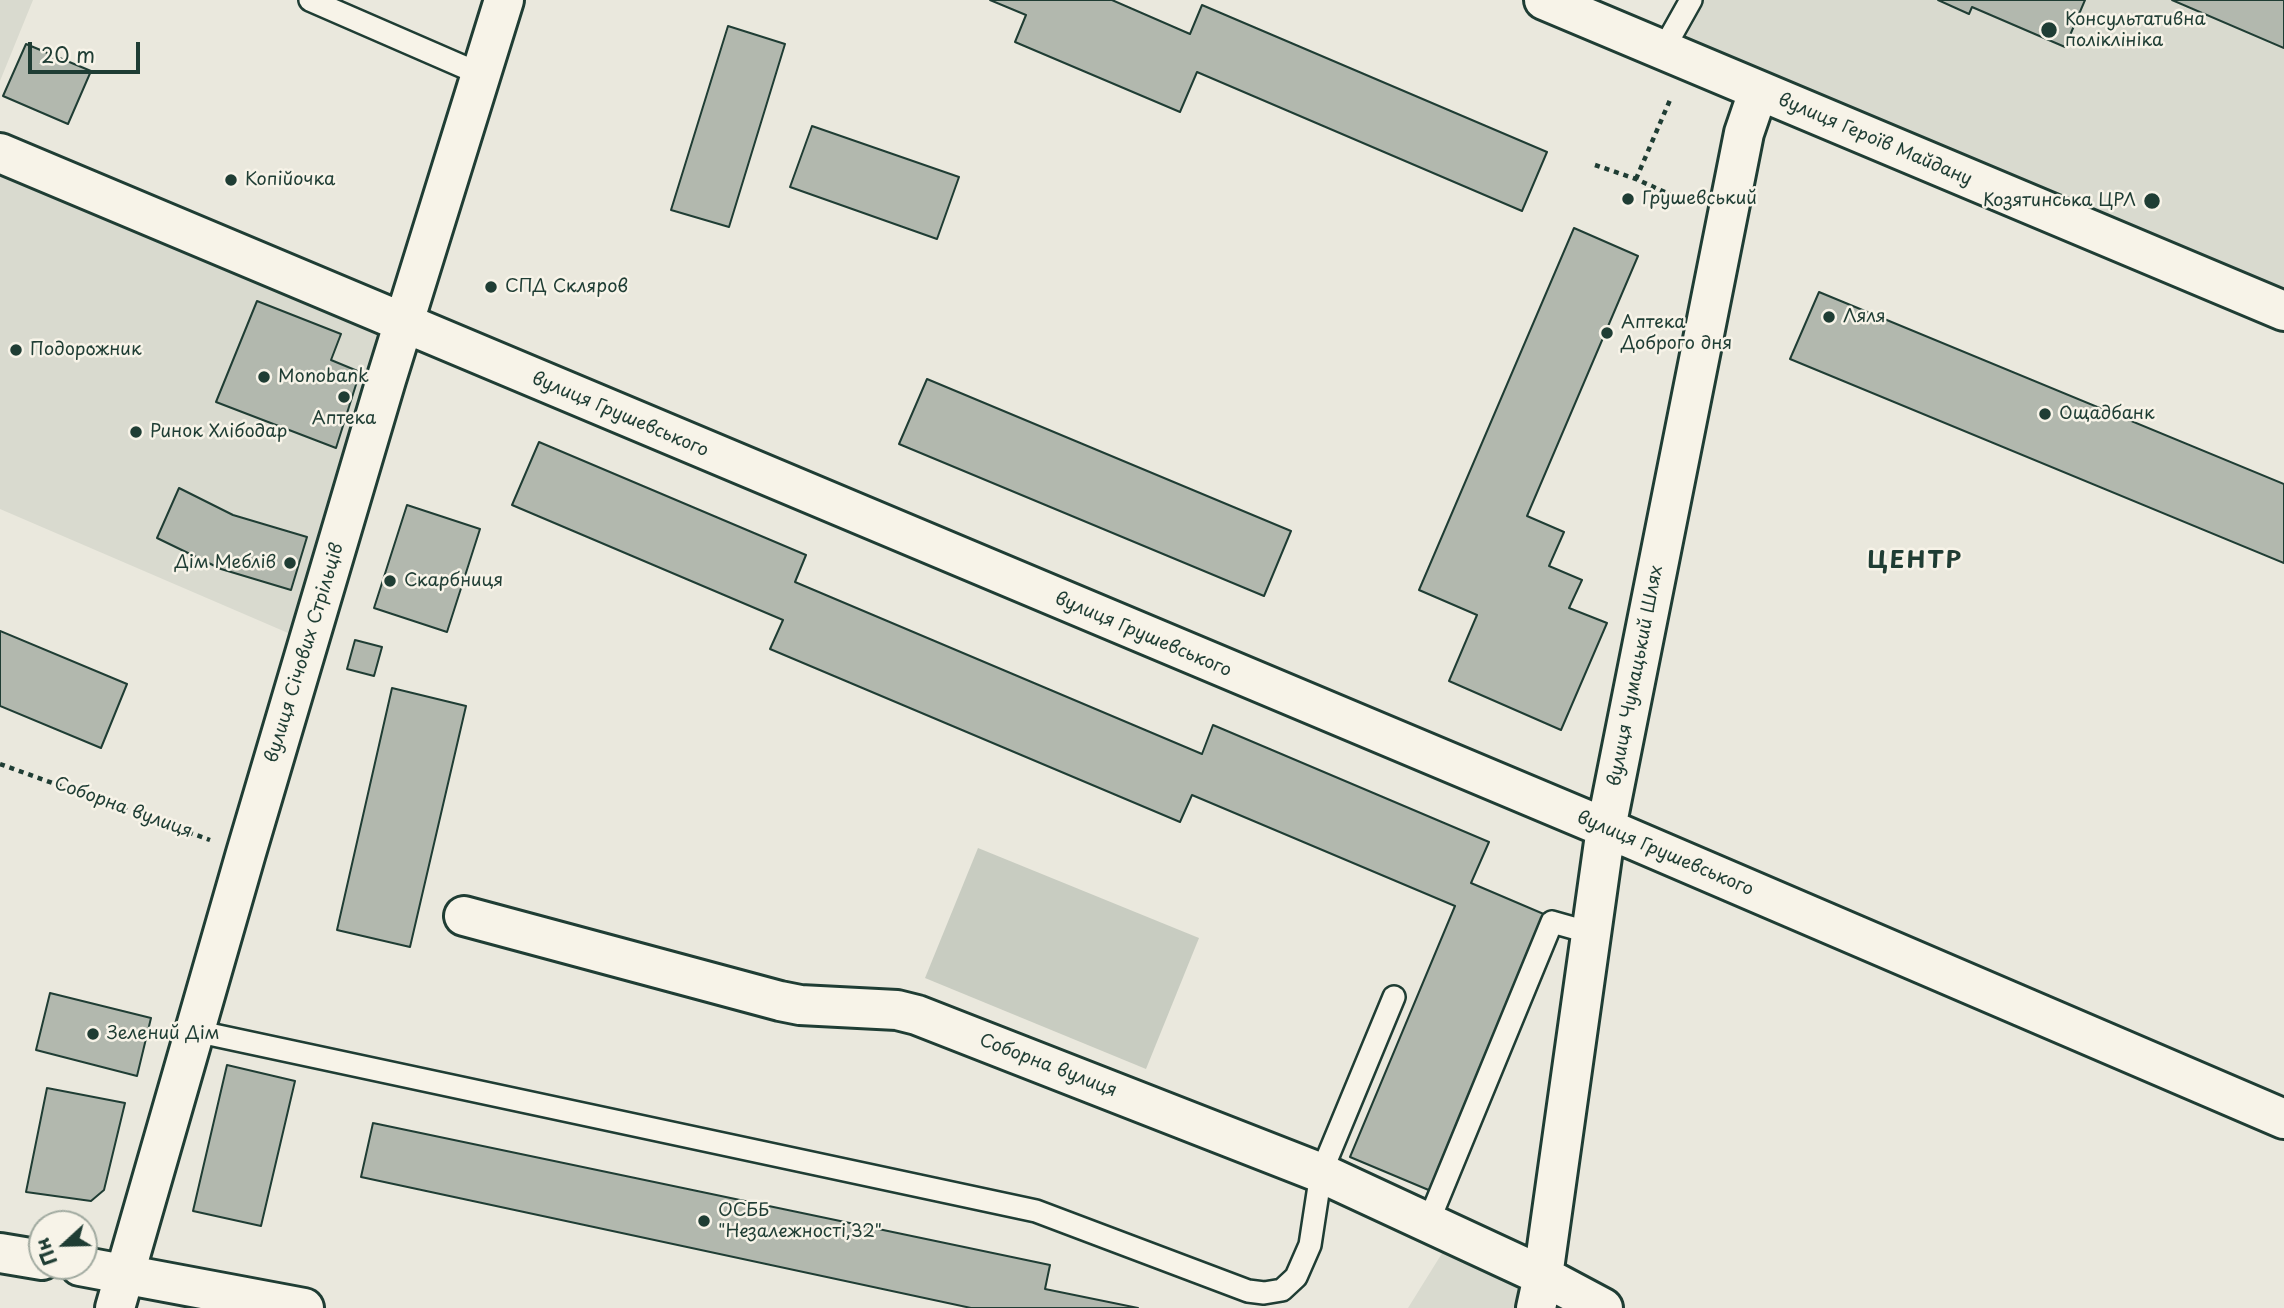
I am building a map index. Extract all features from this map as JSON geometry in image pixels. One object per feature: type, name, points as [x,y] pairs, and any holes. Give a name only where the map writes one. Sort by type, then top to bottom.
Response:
[{"type":"street","name":"вулиця Січових Стрільців","points":[[120,1291],[403,324],[504,0]]},
{"type":"street","name":"вулиця Героїв Майдану","points":[[1544,0],[2284,311]]},
{"type":"street","name":"вулиця Чумацький Шлях","points":[[1591,933],[1606,828],[1744,133],[1758,92]]},
{"type":"street","name":"вулиця Грушевського","points":[[0,153],[1606,828],[2284,1119]]},
{"type":"street","name":"Соборна вулиця","points":[[464,916],[780,1001],[800,1005],[897,1010],[918,1015],[1321,1173],[1428,1223]]},
{"type":"street","points":[[0,1253],[28,1258]]},
{"type":"street","points":[[98,1277],[120,1291],[304,1308]]},
{"type":"street","points":[[1540,1292],[1603,1308]]},
{"type":"lane","points":[[310,0],[480,74]]},
{"type":"lane","points":[[1663,50],[1691,0]]},
{"type":"lane","points":[[1552,922],[1591,933],[1540,1292],[1428,1223],[1552,922]]},
{"type":"lane","points":[[195,1031],[1036,1210],[1248,1291],[1264,1293],[1282,1290],[1296,1277],[1310,1245],[1321,1173],[1394,997]]},
{"type":"path","points":[[1636,179],[1670,100]]},
{"type":"path","points":[[1595,165],[1636,179],[1693,205]]},
{"type":"path","name":"Соборна вулиця","points":[[0,764],[246,853]]},
{"type":"shaded area","points":[[0,0],[33,0],[0,81]]},
{"type":"shaded area","name":"Козятинська ЦРЛ","points":[[1688,0],[2284,0],[2284,311],[1663,50]]},
{"type":"shaded area","name":"Ринок Хлібодар","points":[[0,154],[403,324],[309,642],[0,509]]},
{"type":"shaded area","points":[[978,848],[1199,938],[1146,1069],[925,978]]},
{"type":"shaded area","points":[[1454,1234],[1543,1276],[1536,1308],[1408,1308]]},
{"type":"building","points":[[990,0],[1112,0],[1190,34],[1202,5],[1547,152],[1522,211],[1197,72],[1180,112],[1015,42],[1026,15]]},
{"type":"building","name":"Консультативна поліклініка","points":[[1938,0],[2085,0],[2065,47],[1972,7],[1969,14]]},
{"type":"building","points":[[2172,0],[2284,0],[2284,48]]},
{"type":"building","points":[[728,26],[785,44],[729,227],[671,210]]},
{"type":"building","points":[[26,44],[91,71],[68,124],[3,96]]},
{"type":"building","points":[[812,126],[959,177],[937,239],[790,187]]},
{"type":"building","points":[[1574,228],[1638,256],[1527,516],[1564,532],[1549,566],[1582,580],[1569,608],[1607,623],[1561,730],[1449,681],[1477,615],[1419,590]]},
{"type":"building","points":[[1819,292],[2284,484],[2284,563],[1790,359]]},
{"type":"building","points":[[257,301],[341,334],[331,360],[360,372],[336,448],[216,402]]},
{"type":"building","points":[[927,379],[1291,531],[1264,596],[899,444]]},
{"type":"building","points":[[539,442],[806,555],[795,582],[1202,754],[1213,725],[1489,842],[1471,883],[1546,915],[1431,1191],[1350,1157],[1455,906],[1192,795],[1180,822],[770,649],[783,620],[512,505]]},
{"type":"building","points":[[179,488],[233,515],[307,537],[291,590],[221,569],[157,538]]},
{"type":"building","points":[[407,505],[480,529],[447,632],[374,608]]},
{"type":"building","points":[[0,631],[127,684],[101,748],[0,706]]},
{"type":"building","points":[[355,640],[382,647],[374,676],[347,669]]},
{"type":"building","points":[[392,688],[466,706],[410,947],[337,930]]},
{"type":"building","name":"Зелений Дім","points":[[50,993],[151,1018],[137,1076],[36,1050]]},
{"type":"building","points":[[227,1065],[295,1081],[261,1226],[193,1211]]},
{"type":"building","points":[[47,1088],[125,1103],[104,1190],[91,1201],[26,1192]]},
{"type":"building","name":"ОСББ \"Незалежності,32\"","points":[[373,1123],[1050,1265],[1045,1289],[1138,1308],[971,1308],[361,1177]]},
{"type":"place","name":"Консультативна поліклініка","points":[[2049,30]]},
{"type":"place","name":"Копійочка","points":[[231,180]]},
{"type":"place","name":"Грушевський","points":[[1628,199]]},
{"type":"place","name":"Козятинська ЦРЛ","points":[[2152,201]]},
{"type":"place","name":"СПД Скляров","points":[[491,287]]},
{"type":"place","name":"Ляля","points":[[1829,317]]},
{"type":"place","name":"Аптека Доброго дня","points":[[1607,333]]},
{"type":"place","name":"Подорожник","points":[[16,350]]},
{"type":"place","name":"Monobank","points":[[264,377]]},
{"type":"place","name":"Аптека","points":[[344,397]]},
{"type":"place","name":"Ощадбанк","points":[[2045,414]]},
{"type":"place","name":"Ринок Хлібодар","points":[[136,432]]},
{"type":"place","name":"Дім Меблів","points":[[290,563]]},
{"type":"place","name":"Скарбниця","points":[[390,581]]},
{"type":"place","name":"Зелений Дім","points":[[93,1034]]},
{"type":"place","name":"ОСББ \"Незалежності,32\"","points":[[704,1221]]},
{"type":"district","name":"ЦЕНТР","points":[[1915,561]]}]
